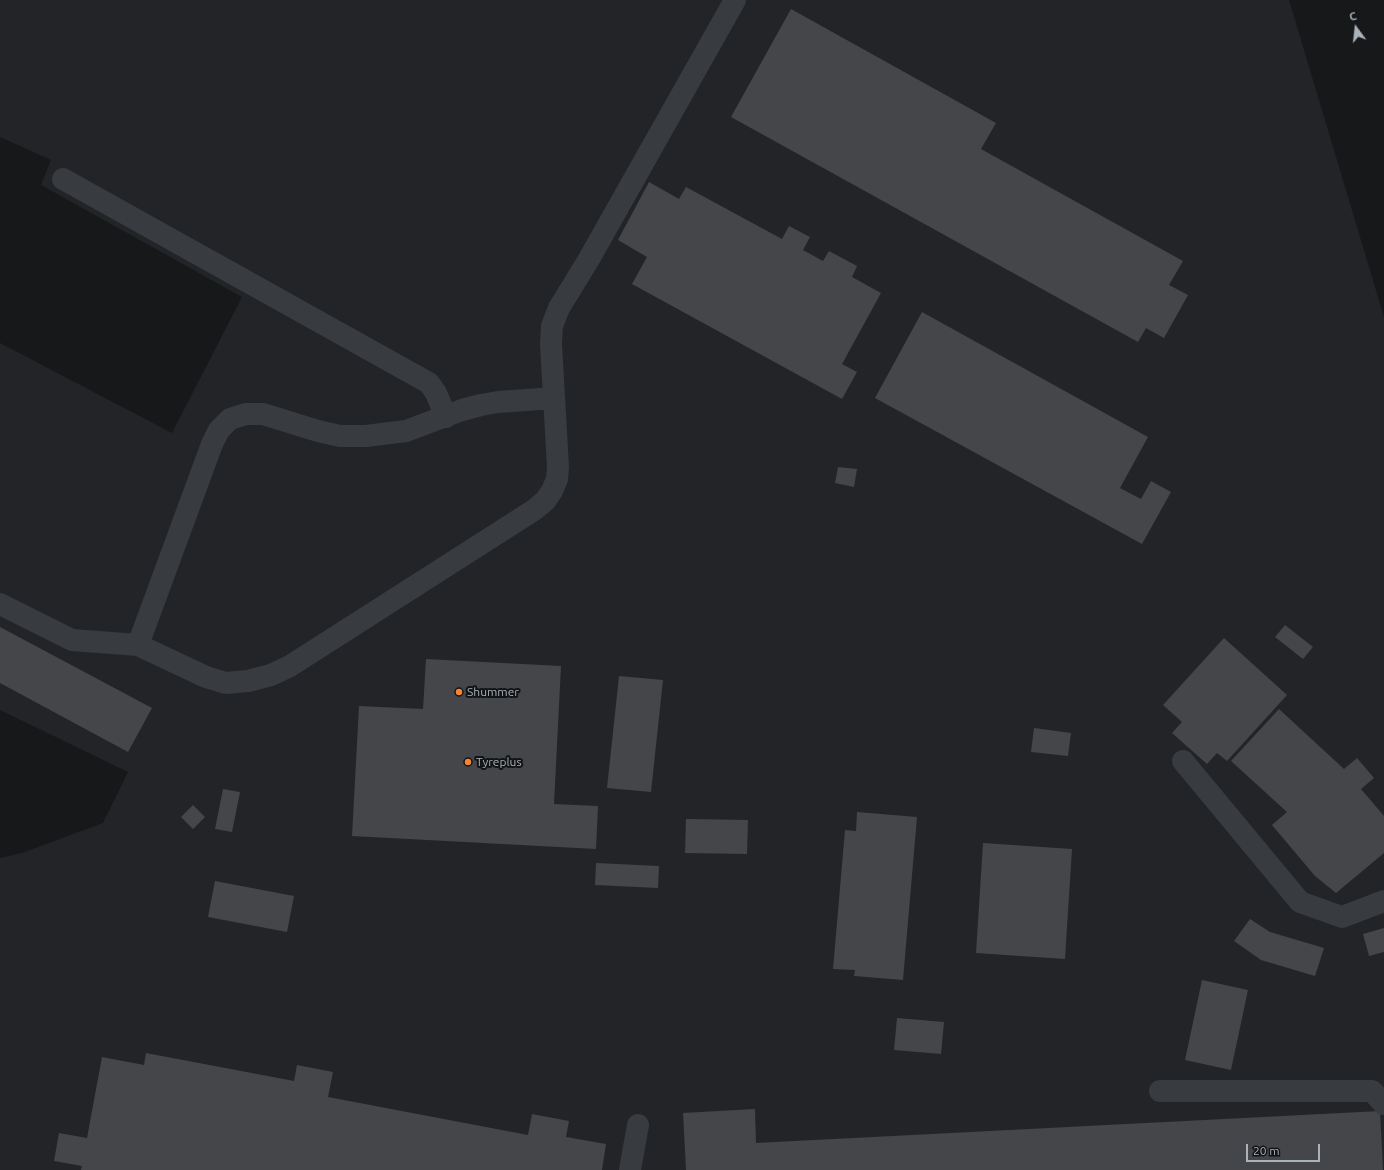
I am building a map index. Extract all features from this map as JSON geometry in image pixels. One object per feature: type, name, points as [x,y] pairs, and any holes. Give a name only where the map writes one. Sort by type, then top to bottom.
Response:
[{"type":"lane","points":[[0,604],[72,640],[138,645],[206,677],[226,683],[248,681],[271,675],[290,666],[546,501],[557,479],[558,467],[551,344],[552,326],[559,308],[590,259],[731,1]]},
{"type":"lane","points":[[63,180],[429,383],[436,393],[446,417]]},
{"type":"lane","points":[[138,645],[212,444],[219,430],[230,419],[246,414],[263,414],[318,431],[340,436],[366,436],[406,431],[462,410],[498,402],[554,398]]},
{"type":"lane","points":[[1183,761],[1300,902],[1342,917],[1384,901]]},
{"type":"lane","points":[[1160,1091],[1372,1091],[1384,1104]]},
{"type":"lane","points":[[630,1170],[638,1125]]},
{"type":"shaded area","points":[[0,0],[1289,0],[1384,317],[1384,1170],[0,1170],[0,858],[22,853],[103,823],[128,772],[0,710],[0,343],[172,433],[242,297],[41,185],[51,160],[0,137]]},
{"type":"building","points":[[791,9],[996,123],[981,149],[1183,261],[1169,285],[1188,295],[1164,338],[1146,328],[1138,342],[731,117]]},
{"type":"building","points":[[649,182],[679,199],[686,187],[782,239],[789,226],[810,237],[803,250],[823,261],[829,251],[857,266],[852,277],[881,293],[842,364],[857,372],[842,399],[632,284],[647,257],[618,240]]},
{"type":"building","points":[[922,312],[1148,437],[1120,488],[1141,499],[1151,481],[1171,492],[1142,544],[875,398]]},
{"type":"building","points":[[838,467],[857,469],[854,487],[835,483]]},
{"type":"building","points":[[1285,625],[1313,647],[1303,659],[1275,637]]},
{"type":"building","points":[[0,627],[152,708],[128,752],[0,683]]},
{"type":"building","points":[[1224,638],[1287,695],[1227,761],[1217,753],[1207,764],[1172,733],[1182,722],[1163,705]]},
{"type":"building","points":[[426,659],[561,666],[554,804],[598,806],[596,849],[352,836],[359,706],[423,709]]},
{"type":"building","points":[[619,676],[663,680],[651,792],[607,788]]},
{"type":"building","points":[[1279,709],[1344,769],[1357,758],[1374,778],[1361,789],[1384,816],[1384,853],[1336,893],[1315,876],[1272,825],[1287,812],[1231,761]]},
{"type":"building","points":[[1034,728],[1071,733],[1068,756],[1031,752]]},
{"type":"building","points":[[223,789],[240,792],[232,832],[215,829]]},
{"type":"building","points":[[193,805],[205,817],[193,829],[181,817]]},
{"type":"building","points":[[857,812],[917,817],[903,980],[854,976],[855,970],[833,969],[845,830],[856,831]]},
{"type":"building","points":[[686,819],[748,820],[747,854],[685,853]]},
{"type":"building","points":[[983,843],[1072,849],[1065,959],[976,953]]},
{"type":"building","points":[[596,863],[659,866],[658,888],[595,885]]},
{"type":"building","points":[[215,881],[294,896],[287,932],[208,917]]},
{"type":"building","points":[[1250,919],[1270,932],[1324,948],[1315,976],[1261,960],[1234,941]]},
{"type":"building","points":[[1384,928],[1384,952],[1369,956],[1363,934]]},
{"type":"building","points":[[1202,980],[1248,990],[1231,1070],[1185,1060]]},
{"type":"building","points":[[897,1018],[944,1022],[941,1054],[894,1050]]},
{"type":"building","points":[[146,1053],[294,1081],[297,1065],[333,1072],[328,1097],[528,1135],[532,1114],[569,1121],[566,1137],[606,1144],[602,1170],[81,1170],[82,1166],[54,1161],[59,1133],[87,1138],[102,1057],[144,1065]]},
{"type":"building","points":[[755,1109],[756,1143],[1380,1111],[1383,1170],[686,1170],[683,1113]]},
{"type":"place","name":"Shummer","points":[[459,692]]},
{"type":"place","name":"Tyreplus","points":[[468,762]]}]
